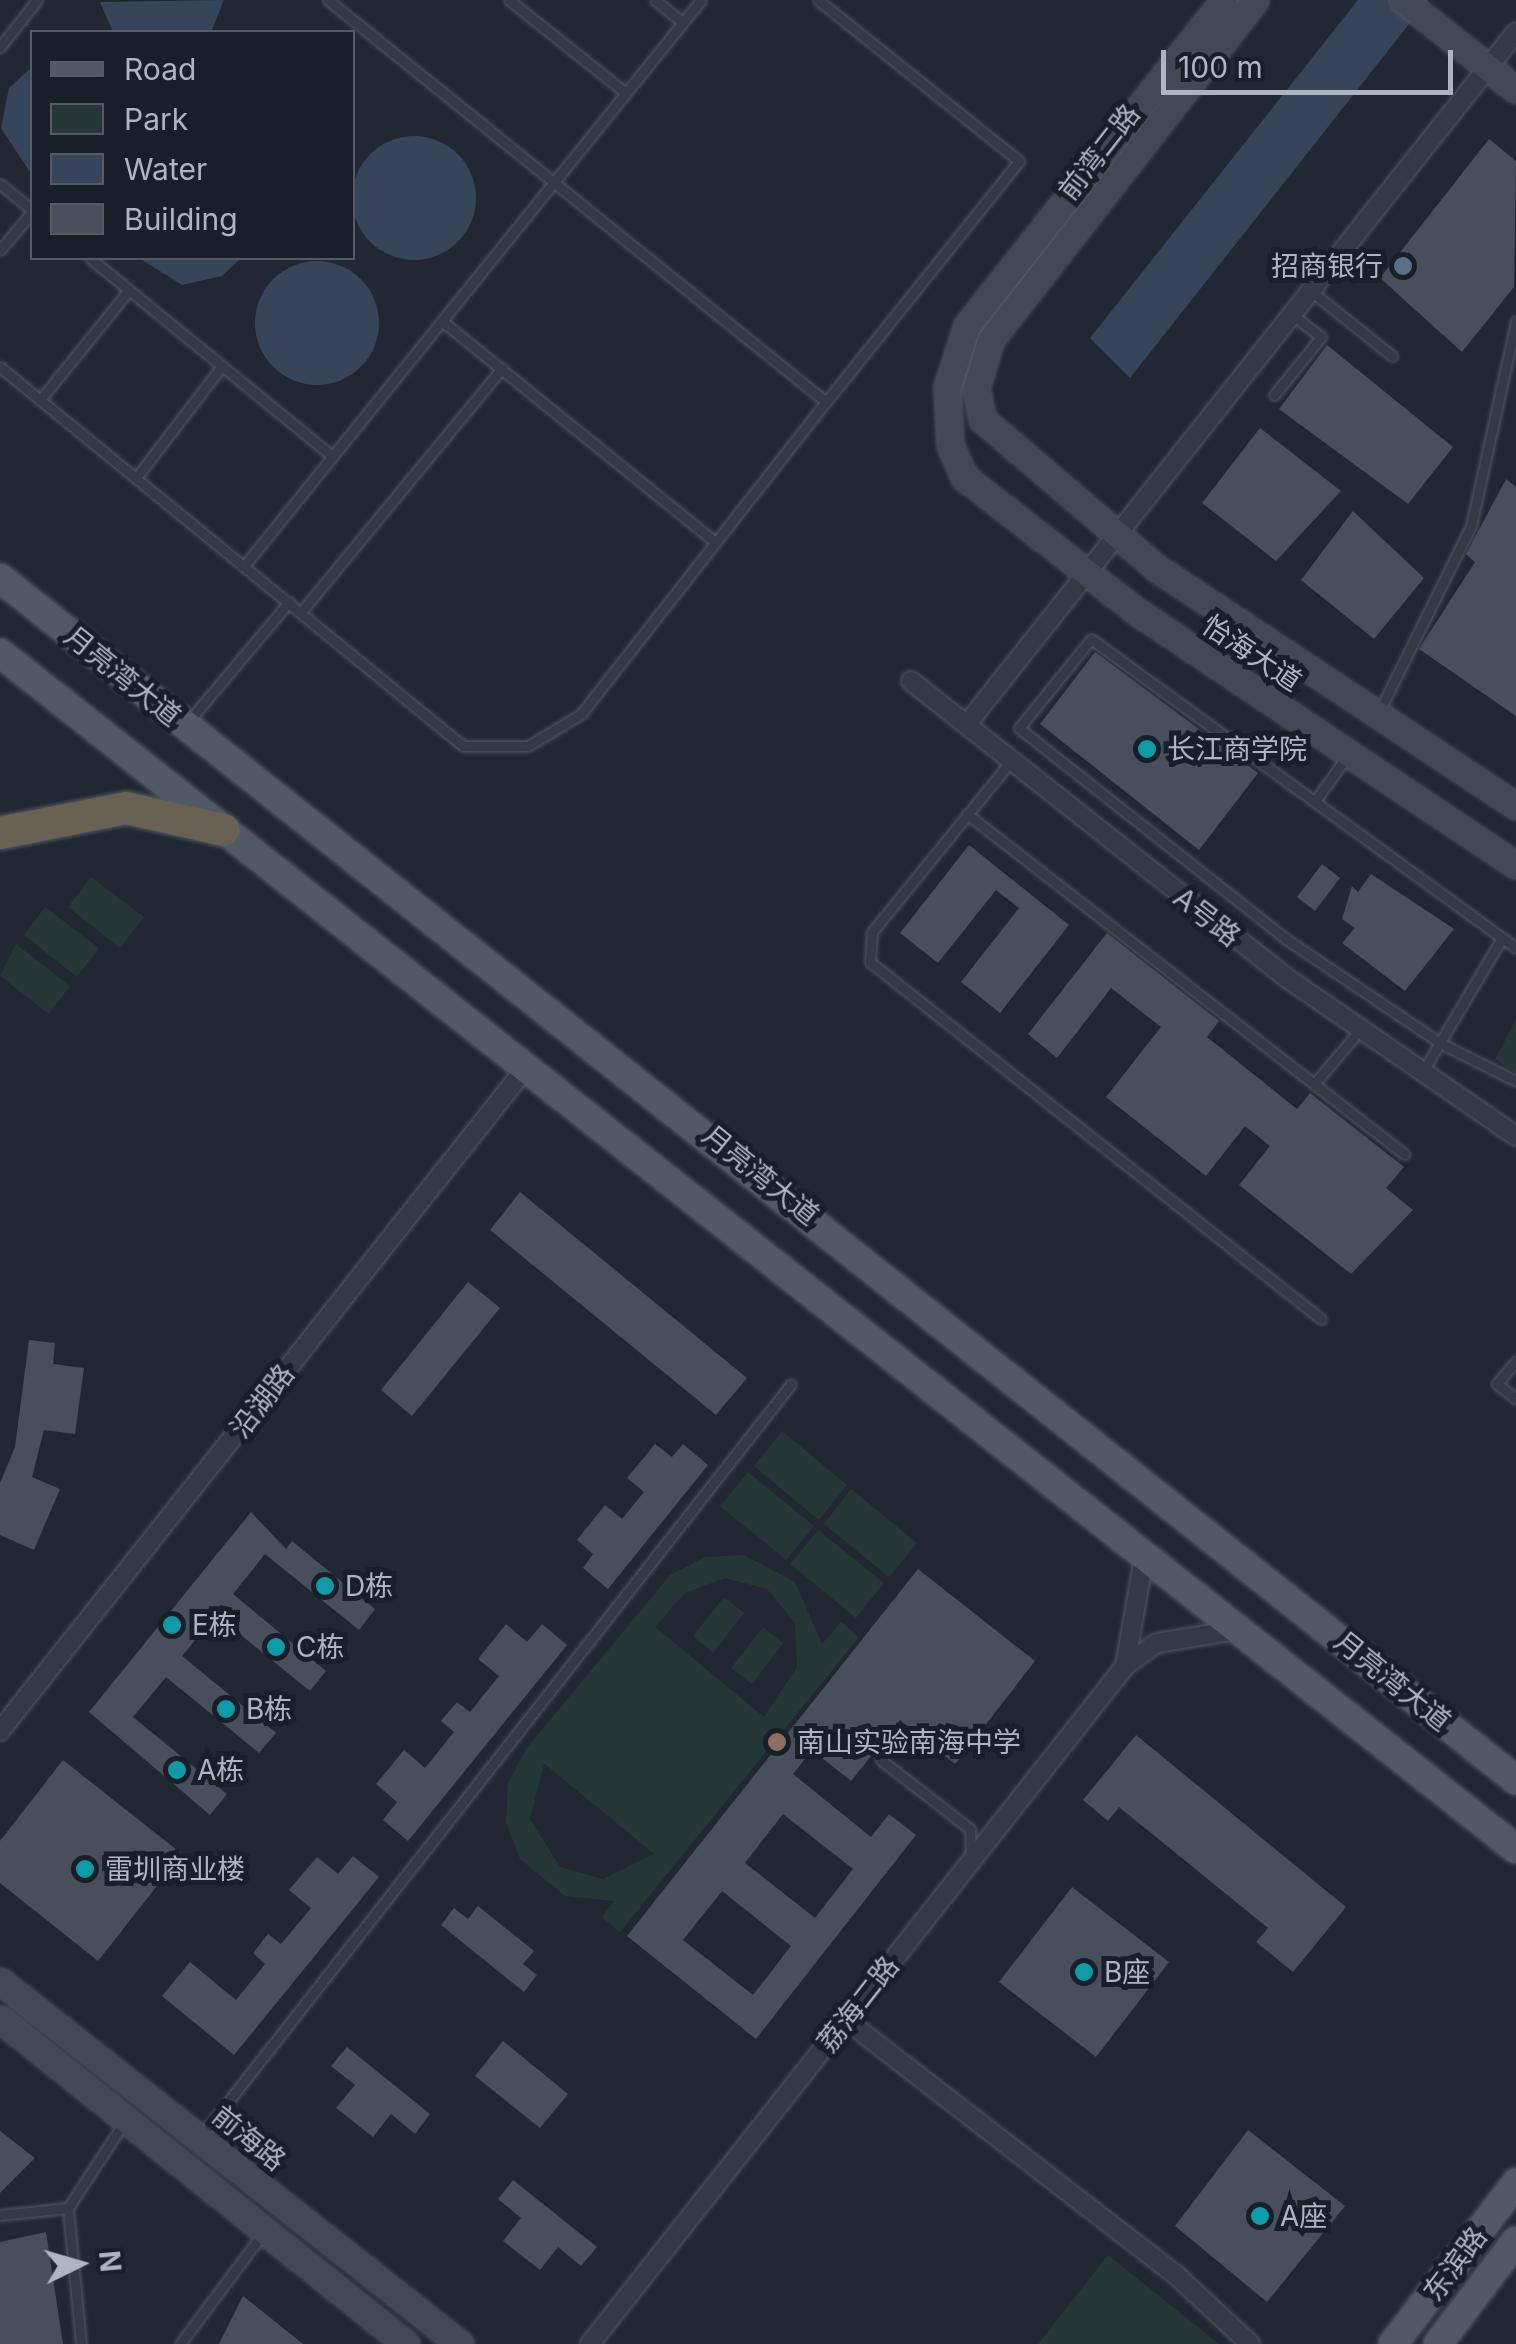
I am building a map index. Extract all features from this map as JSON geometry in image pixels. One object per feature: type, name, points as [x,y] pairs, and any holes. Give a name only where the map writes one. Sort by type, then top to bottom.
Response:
[{"type":"highway","points":[[0,833],[126,808]]},
{"type":"highway","points":[[0,810],[126,808],[224,830]]},
{"type":"main road","name":"月亮湾大道","points":[[0,578],[1516,1780]]},
{"type":"main road","name":"月亮湾大道","points":[[0,653],[1516,1849]]},
{"type":"main road","name":"东滨路","points":[[1394,2344],[1516,2183]]},
{"type":"main road","name":"东滨路","points":[[1438,2344],[1516,2241]]},
{"type":"street","name":"前湾二路","points":[[964,476],[946,404],[967,326],[1224,0]]},
{"type":"street","name":"前湾二路","points":[[993,438],[976,388],[990,341],[1255,0]]},
{"type":"street","points":[[1403,0],[1516,90]]},
{"type":"street","points":[[968,724],[1516,32]]},
{"type":"street","name":"怡海大道","points":[[993,438],[1115,538],[1516,806]]},
{"type":"street","name":"怡海大道","points":[[964,476],[1087,572],[1516,865]]},
{"type":"street","name":"A号路","points":[[911,682],[1360,1030],[1516,1136]]},
{"type":"street","name":"沿湖路","points":[[0,1731],[524,1070]]},
{"type":"street","name":"荔海二路","points":[[1124,1666],[1144,1558]]},
{"type":"street","name":"荔海二路","points":[[590,2343],[1124,1666],[1157,1643],[1236,1630]]},
{"type":"street","name":"前海路","points":[[0,1981],[460,2344]]},
{"type":"street","points":[[0,2019],[406,2344]]},
{"type":"street","points":[[846,2020],[1175,2274],[1250,2344]]},
{"type":"lane","points":[[0,46],[37,0]]},
{"type":"lane","points":[[328,0],[826,402]]},
{"type":"lane","points":[[508,0],[626,94]]},
{"type":"lane","points":[[655,0],[683,23]]},
{"type":"lane","points":[[244,566],[701,0]]},
{"type":"lane","points":[[0,367],[463,746],[528,746],[581,714],[714,541],[1019,161],[818,0]]},
{"type":"lane","points":[[0,184],[30,209]]},
{"type":"lane","points":[[0,250],[30,213]]},
{"type":"lane","points":[[92,260],[332,456]]},
{"type":"lane","points":[[40,400],[129,290]]},
{"type":"lane","points":[[1311,291],[1392,356]]},
{"type":"lane","points":[[1274,395],[1320,337],[1292,314]]},
{"type":"lane","points":[[442,320],[714,541]]},
{"type":"lane","points":[[1378,715],[1471,526],[1516,322]]},
{"type":"lane","points":[[136,478],[222,366]]},
{"type":"lane","points":[[301,612],[502,368]]},
{"type":"lane","points":[[186,725],[289,602]]},
{"type":"lane","points":[[1516,948],[1091,639],[1019,728],[1286,940],[1440,1044],[1516,1081]]},
{"type":"lane","points":[[1314,801],[1349,754]]},
{"type":"lane","points":[[1011,761],[872,932],[870,962],[1321,1318]]},
{"type":"lane","points":[[968,814],[1404,1154]]},
{"type":"lane","points":[[1422,1074],[1502,938]]},
{"type":"lane","points":[[1314,1084],[1360,1030]]},
{"type":"lane","points":[[1516,1361],[1497,1384],[1516,1400]]},
{"type":"lane","points":[[201,2137],[792,1384]]},
{"type":"lane","points":[[881,1760],[970,1829],[971,1862]]},
{"type":"lane","points":[[81,2344],[68,2208],[126,2118]]},
{"type":"lane","points":[[0,2214],[68,2208]]},
{"type":"lane","points":[[182,2343],[265,2230]]},
{"type":"green space","points":[[91,877],[144,917],[120,948],[68,907]]},
{"type":"green space","points":[[45,907],[99,948],[77,977],[24,935]]},
{"type":"green space","points":[[16,944],[70,986],[49,1014],[0,976]]},
{"type":"green space","points":[[1516,1020],[1516,1073],[1495,1059]]},
{"type":"green space","points":[[782,1431],[847,1485],[819,1520],[754,1466]]},
{"type":"green space","points":[[748,1472],[814,1526],[786,1560],[720,1506]]},
{"type":"green space","points":[[851,1489],[917,1543],[889,1577],[824,1524]]},
{"type":"green space","points":[[818,1530],[884,1583],[856,1618],[790,1564]]},
{"type":"green space","points":[[744,1555],[795,1582],[822,1644],[841,1622],[859,1637],[620,1932],[602,1917],[614,1901],[565,1896],[520,1859],[506,1822],[508,1783],[526,1749],[670,1575],[705,1557]],"holes":[[[725,1578],[767,1589],[795,1623],[797,1667],[764,1717],[655,1627],[685,1593]],[[545,1764],[654,1854],[603,1879],[560,1867],[530,1819]]]},
{"type":"green space","points":[[724,1597],[744,1613],[713,1653],[693,1636]]},
{"type":"green space","points":[[763,1627],[783,1643],[752,1684],[731,1668]]},
{"type":"green space","points":[[1108,2255],[1219,2344],[1038,2344]]},
{"type":"water","points":[[224,0],[212,30],[112,30],[100,2]]},
{"type":"water","points":[[1358,0],[1428,0],[1130,378],[1090,338]]},
{"type":"water","points":[[30,69],[30,172],[1,128],[9,88]]},
{"type":"water","points":[[402,137],[426,137],[449,146],[466,163],[475,186],[475,210],[466,233],[449,250],[426,259],[402,259],[379,250],[362,233],[355,216],[355,180],[362,163],[379,146]]},
{"type":"water","points":[[142,260],[239,260],[222,276],[182,285]]},
{"type":"water","points":[[317,261],[341,266],[361,279],[374,299],[379,323],[374,347],[361,367],[341,380],[317,385],[293,380],[273,367],[260,347],[255,323],[260,299],[273,279],[293,266]]},
{"type":"building","points":[[1489,139],[1516,161],[1514,287],[1462,352],[1380,278]]},
{"type":"building","points":[[1327,345],[1453,447],[1408,504],[1279,409]]},
{"type":"building","points":[[1260,428],[1341,491],[1276,561],[1202,503]]},
{"type":"building","points":[[1506,479],[1516,487],[1516,716],[1419,649],[1475,562],[1466,554]]},
{"type":"building","points":[[1353,511],[1424,578],[1374,639],[1301,580]]},
{"type":"building","name":"长江商学院","points":[[1095,652],[1258,773],[1199,850],[1040,724]]},
{"type":"building","points":[[969,845],[1069,925],[1000,1013],[961,982],[1019,908],[996,890],[938,963],[900,933]]},
{"type":"building","points":[[1322,864],[1340,878],[1315,911],[1297,897]]},
{"type":"building","points":[[1371,874],[1454,929],[1405,991],[1342,943],[1355,928],[1342,919],[1352,886],[1358,892]]},
{"type":"building","points":[[1107,933],[1219,1021],[1207,1037],[1297,1109],[1310,1093],[1404,1167],[1386,1188],[1413,1210],[1351,1274],[1239,1185],[1270,1146],[1245,1126],[1206,1176],[1106,1097],[1161,1027],[1111,988],[1057,1058],[1028,1034]]},
{"type":"building","points":[[520,1192],[747,1378],[716,1415],[490,1230]]},
{"type":"building","points":[[468,1282],[500,1308],[412,1416],[381,1390]]},
{"type":"building","points":[[29,1340],[55,1343],[53,1364],[84,1368],[75,1434],[44,1430],[32,1477],[60,1489],[34,1550],[0,1535],[0,1483],[15,1447]]},
{"type":"building","points":[[655,1444],[672,1457],[683,1444],[708,1465],[608,1589],[583,1568],[593,1554],[577,1540],[605,1505],[622,1519],[644,1492],[627,1478]]},
{"type":"building","points":[[251,1512],[286,1549],[292,1541],[375,1609],[359,1630],[265,1554],[233,1594],[326,1671],[310,1691],[216,1615],[182,1656],[276,1733],[259,1753],[166,1677],[133,1717],[227,1794],[210,1815],[89,1712]]},
{"type":"building","points":[[918,1569],[1035,1661],[955,1764],[900,1720],[851,1781],[812,1750],[793,1774],[871,1837],[889,1814],[916,1835],[756,2039],[627,1936]],"holes":[[[783,1814],[853,1869],[815,1918],[745,1863]],[[722,1891],[791,1946],[753,1995],[683,1940]]]},
{"type":"building","points":[[506,1624],[527,1642],[542,1624],[567,1645],[408,1841],[383,1820],[397,1802],[376,1784],[404,1750],[425,1768],[454,1732],[441,1721],[457,1702],[470,1712],[499,1676],[478,1659]]},
{"type":"building","points":[[1136,1735],[1346,1907],[1293,1972],[1256,1942],[1268,1928],[1119,1807],[1108,1821],[1083,1800]]},
{"type":"building","name":"雷圳商业楼","points":[[63,1760],[182,1854],[98,1961],[0,1883],[0,1841]]},
{"type":"building","points":[[353,1856],[379,1877],[234,2055],[162,1996],[190,1962],[236,2000],[265,1964],[253,1953],[268,1934],[281,1944],[311,1908],[289,1890],[317,1857],[338,1874]]},
{"type":"building","name":"B座","points":[[1072,1887],[1169,1962],[1096,2057],[999,1982]]},
{"type":"building","points":[[478,1906],[534,1951],[523,1964],[537,1975],[524,1992],[441,1925],[454,1908],[468,1919]]},
{"type":"building","points":[[503,2041],[568,2094],[540,2128],[475,2076]]},
{"type":"building","points":[[347,2047],[430,2114],[415,2134],[391,2114],[373,2137],[336,2108],[355,2085],[331,2066]]},
{"type":"building","name":"A座","points":[[1248,2130],[1345,2206],[1267,2302],[1175,2226]]},
{"type":"building","points":[[0,2131],[35,2158],[0,2193]]},
{"type":"building","points":[[513,2180],[597,2247],[581,2266],[558,2247],[540,2270],[503,2241],[521,2218],[498,2199]]},
{"type":"building","points":[[46,2232],[63,2344],[0,2344],[0,2242]]},
{"type":"building","points":[[243,2296],[303,2344],[219,2344]]},
{"type":"place","name":"招商银行","points":[[1403,266]]},
{"type":"place","name":"长江商学院","points":[[1147,749]]},
{"type":"place","name":"D栋","points":[[325,1586]]},
{"type":"place","name":"E栋","points":[[172,1625]]},
{"type":"place","name":"C栋","points":[[276,1647]]},
{"type":"place","name":"B栋","points":[[226,1709]]},
{"type":"place","name":"南山实验南海中学","points":[[777,1742]]},
{"type":"place","name":"A栋","points":[[177,1770]]},
{"type":"place","name":"雷圳商业楼","points":[[85,1869]]},
{"type":"place","name":"B座","points":[[1084,1972]]},
{"type":"place","name":"A座","points":[[1260,2216]]}]
